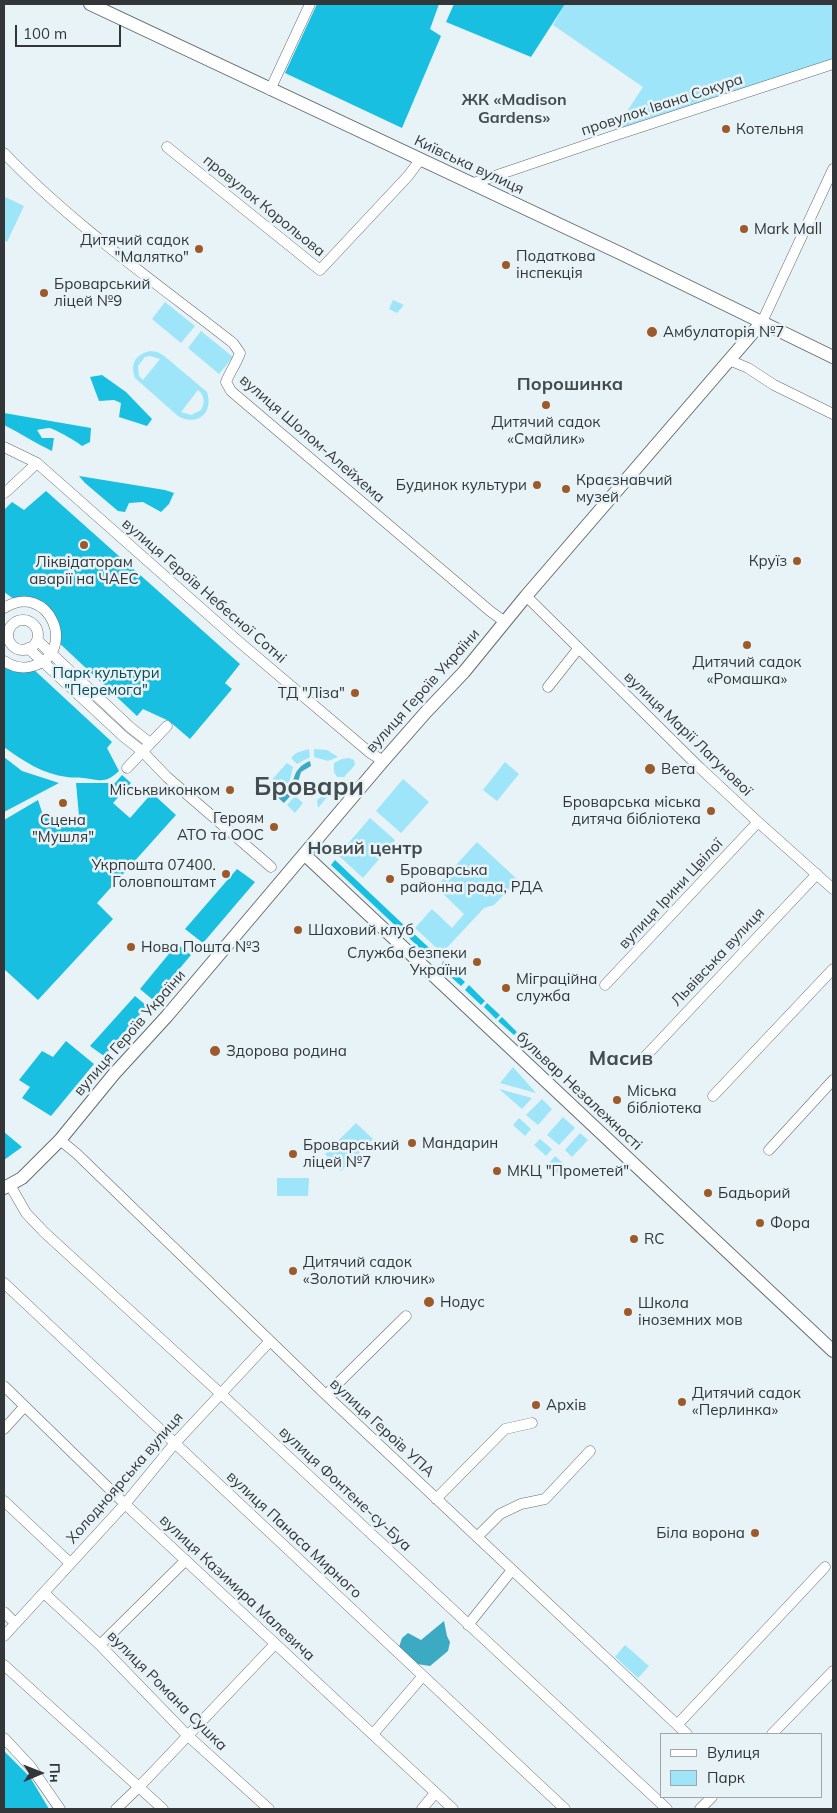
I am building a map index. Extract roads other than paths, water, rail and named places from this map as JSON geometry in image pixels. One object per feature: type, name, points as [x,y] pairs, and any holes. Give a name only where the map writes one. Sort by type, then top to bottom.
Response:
[{"type":"main road","name":"Київська вулиця","points":[[90,4],[622,254],[833,357]]},
{"type":"main road","name":"вулиця Героїв України","points":[[7,1186],[22,1178],[60,1140],[114,1074],[167,1016],[383,760],[464,672],[526,596],[762,322]]},
{"type":"main road","name":"бульвар Незалежності","points":[[304,854],[833,1351]]},
{"type":"street","points":[[270,90],[310,4]]},
{"type":"street","name":"провулок Івана Сокура","points":[[471,184],[833,64]]},
{"type":"street","name":"провулок Корольова","points":[[167,147],[320,270],[408,176],[420,160]]},
{"type":"street","name":"вулиця Шолом-Алейхема","points":[[4,153],[33,183],[98,237],[233,343],[240,353],[237,363],[226,382],[231,391],[404,539],[505,622]]},
{"type":"street","points":[[762,322],[833,169]]},
{"type":"street","points":[[729,360],[748,368],[774,385],[833,414]]},
{"type":"street","name":"вулиця Героїв Небесної Сотні","points":[[4,447],[37,463],[237,640],[370,752],[383,760]]},
{"type":"street","points":[[5,495],[37,463]]},
{"type":"street","name":"вулиця Марії Лагунової","points":[[526,596],[578,649],[758,822],[833,890]]},
{"type":"street","points":[[4,661],[21,668],[32,666],[43,661],[51,652],[56,640],[56,628],[52,618],[36,604],[15,603],[4,608],[18,621]]},
{"type":"street","points":[[28,620],[34,624],[38,631],[37,640],[34,645],[22,649],[14,646],[10,640],[6,628],[18,621],[28,620]]},
{"type":"street","points":[[37,640],[131,728],[150,743]]},
{"type":"street","points":[[28,648],[167,776],[271,867]]},
{"type":"street","points":[[548,687],[578,649]]},
{"type":"street","points":[[127,768],[167,726]]},
{"type":"street","name":"вулиця Ірини Цвілої","points":[[605,985],[758,822]]},
{"type":"street","name":"Львівська вулиця","points":[[641,1061],[817,874]]},
{"type":"street","points":[[713,1096],[833,970]]},
{"type":"street","points":[[769,1150],[833,1080]]},
{"type":"street","name":"вулиця Героїв УПА","points":[[60,1140],[77,1154],[326,1395],[686,1733]]},
{"type":"street","name":"вулиця Фонтене-су-Буа","points":[[7,1186],[26,1213],[44,1232],[667,1809]]},
{"type":"street","name":"вулиця Панаса Мирного","points":[[4,1283],[422,1677],[565,1809]]},
{"type":"street","points":[[326,1395],[406,1316]]},
{"type":"street","name":"Холодноярська вулиця","points":[[4,1636],[125,1504],[175,1443],[270,1341]]},
{"type":"street","name":"вулиця Казимира Малевича","points":[[4,1386],[125,1504],[453,1809]]},
{"type":"street","points":[[4,1429],[24,1407]]},
{"type":"street","points":[[436,1499],[505,1429],[532,1422]]},
{"type":"street","points":[[477,1537],[500,1514],[520,1504],[545,1499],[590,1451]]},
{"type":"street","points":[[4,1501],[70,1564]]},
{"type":"street","points":[[100,1646],[186,1560]]},
{"type":"street","points":[[677,1725],[825,1566]]},
{"type":"street","points":[[468,1625],[512,1570]]},
{"type":"street","name":"вулиця Романа Сушка","points":[[44,1593],[100,1646],[188,1735],[269,1809]]},
{"type":"street","points":[[4,1612],[15,1623]]},
{"type":"street","points":[[116,1809],[276,1644]]},
{"type":"street","points":[[4,1665],[163,1809]]},
{"type":"street","points":[[773,1733],[833,1671]]},
{"type":"street","points":[[373,1734],[422,1677]]},
{"type":"street","points":[[4,1738],[31,1767],[60,1809]]},
{"type":"street","points":[[422,1809],[435,1793]]},
{"type":"street","points":[[700,1809],[711,1798]]},
{"type":"place","name":"Котельня","points":[[726,129]]},
{"type":"place","name":"Mark Mall","points":[[744,229]]},
{"type":"place","name":"Дитячий садок \"Малятко\"","points":[[199,249]]},
{"type":"place","name":"Податкова інспекція","points":[[506,265]]},
{"type":"place","name":"Броварський ліцей №9","points":[[44,293]]},
{"type":"place","name":"Амбулаторія №7","points":[[652,332]]},
{"type":"place","name":"Дитячий садок «Смайлик»","points":[[546,405]]},
{"type":"place","name":"Будинок культури","points":[[537,485]]},
{"type":"place","name":"Краєзнавчий музей","points":[[566,489]]},
{"type":"place","name":"Ліквідаторам аварії на ЧАЕС","points":[[84,545]]},
{"type":"place","name":"Круїз","points":[[797,561]]},
{"type":"place","name":"Дитячий садок «Ромашка»","points":[[747,645]]},
{"type":"place","name":"ТД \"Ліза\"","points":[[355,693]]},
{"type":"place","name":"Вета","points":[[650,769]]},
{"type":"place","name":"Міськвиконком","points":[[230,790]]},
{"type":"place","name":"Сцена \"Мушля\"","points":[[63,803]]},
{"type":"place","name":"Броварська міська дитяча бібліотека","points":[[711,811]]},
{"type":"place","name":"Героям АТО та ООС","points":[[274,827]]},
{"type":"place","name":"Укрпошта 07400. Головпоштамт","points":[[226,874]]},
{"type":"place","name":"Броварська районна рада, РДА","points":[[390,879]]},
{"type":"place","name":"Шаховий клуб","points":[[298,930]]},
{"type":"place","name":"Нова Пошта №3","points":[[131,947]]},
{"type":"place","name":"Служба безпеки України","points":[[477,962]]},
{"type":"place","name":"Міграційна служба","points":[[506,988]]},
{"type":"place","name":"Здорова родина","points":[[215,1051]]},
{"type":"place","name":"Міська бібліотека","points":[[617,1100]]},
{"type":"place","name":"Мандарин","points":[[412,1143]]},
{"type":"place","name":"Броварський ліцей №7","points":[[293,1154]]},
{"type":"place","name":"МКЦ \"Прометей\"","points":[[497,1171]]},
{"type":"place","name":"Бадьорий","points":[[708,1193]]},
{"type":"place","name":"Фора","points":[[760,1223]]},
{"type":"place","name":"RC","points":[[634,1239]]},
{"type":"place","name":"Дитячий садок «Золотий ключик»","points":[[293,1271]]},
{"type":"place","name":"Нодус","points":[[429,1302]]},
{"type":"place","name":"Школа іноземних мов","points":[[628,1312]]},
{"type":"place","name":"Дитячий садок «Перлинка»","points":[[682,1402]]},
{"type":"place","name":"Архів","points":[[536,1405]]},
{"type":"place","name":"Біла ворона","points":[[755,1533]]},
{"type":"district","name":"ЖК «Madison Gardens»","points":[[514,109]]},
{"type":"district","name":"Порошинка","points":[[570,385]]},
{"type":"district","name":"Бровари","points":[[309,787]]},
{"type":"district","name":"Новий центр","points":[[365,849]]},
{"type":"district","name":"Масив","points":[[621,1059]]},
{"type":"park label","name":"Парк культури \"Перемога\"","points":[[106,682]]}]
